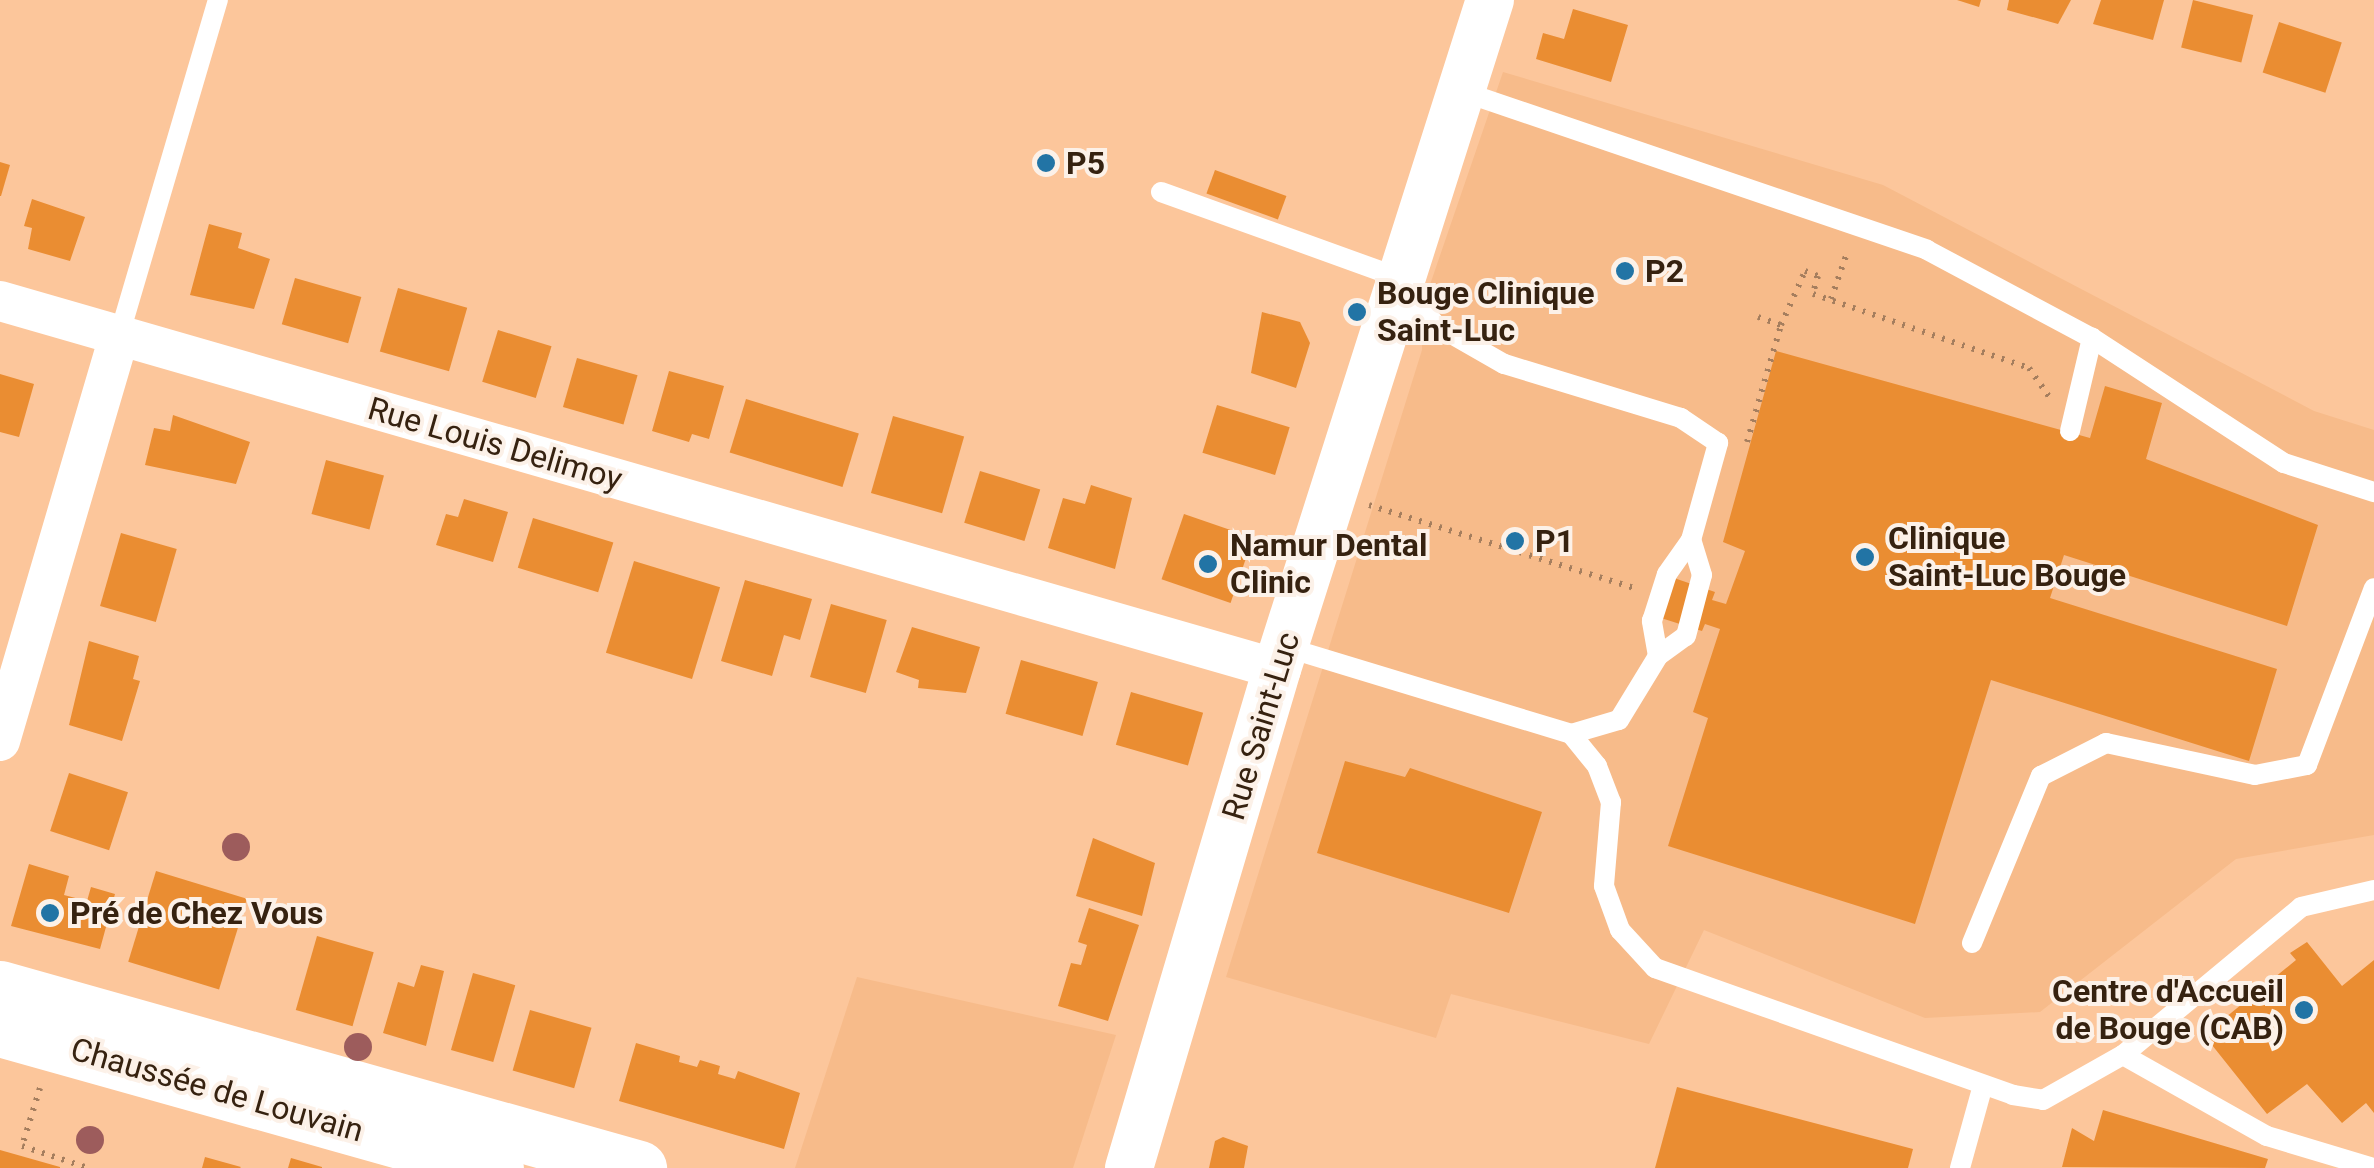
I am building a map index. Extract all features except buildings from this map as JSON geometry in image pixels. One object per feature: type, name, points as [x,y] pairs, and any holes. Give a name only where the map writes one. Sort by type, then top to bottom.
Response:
[{"type":"main road","name":"Chaussée de Louvain","points":[[0,988],[638,1168]]},
{"type":"main road","name":"Chaussée de Louvain","points":[[0,1029],[496,1168]]},
{"type":"street","name":"Rue Saint-Luc","points":[[1129,1168],[1281,658],[1464,92],[1490,0]]},
{"type":"street","name":"Rue Louis Delimoy","points":[[0,301],[1281,658]]},
{"type":"street","points":[[0,741],[118,336]]},
{"type":"lane","points":[[118,336],[218,0]]},
{"type":"lane","points":[[1464,92],[1858,222],[1927,250],[2092,338],[2284,463],[2374,492]]},
{"type":"lane","points":[[1161,192],[1400,292],[1422,308],[1436,325],[1504,364],[1680,418],[1718,443],[1691,540],[1660,596],[1652,621],[1658,656]]},
{"type":"lane","points":[[2070,431],[2092,338]]},
{"type":"lane","points":[[1281,658],[1571,734],[1619,720],[1658,656],[1686,636],[1702,575],[1691,540]]},
{"type":"lane","points":[[1972,943],[2041,776],[2106,744],[2255,776],[2307,765],[2374,588]]},
{"type":"lane","points":[[1571,734],[1597,766],[1612,802],[1604,886],[1620,930],[1654,968],[1984,1085],[2042,1100],[2122,1055],[2300,906],[2374,890]]},
{"type":"lane","name":"Chaussée de Louvain","points":[[0,1008],[285,1088],[435,1151]]},
{"type":"lane","points":[[2122,1055],[2267,1136],[2374,1168]]},
{"type":"lane","points":[[1960,1168],[1984,1085]]},
{"type":"lane","name":"Chaussée de Louvain","points":[[285,1088],[374,1092]]},
{"type":"path","points":[[1831,299],[1858,222]]},
{"type":"path","points":[[1796,304],[1805,271],[1818,276],[1813,294],[2030,368],[2070,431]]},
{"type":"path","points":[[1758,317],[1780,324]]},
{"type":"path","points":[[1334,495],[1660,596]]},
{"type":"path","points":[[46,1070],[22,1146],[88,1168]]},
{"type":"shaded area","name":"Clinique Saint-Luc Bouge","points":[[1503,72],[1883,185],[2314,411],[2374,430],[2374,835],[2236,859],[2040,1012],[1925,1018],[1704,930],[1649,1044],[1451,994],[1436,1038],[1226,977],[1422,350],[1422,308]]},
{"type":"shaded area","points":[[857,977],[1116,1035],[1073,1168],[795,1168]]},
{"type":"place","name":"P5","points":[[1046,163]]},
{"type":"place","name":"P2","points":[[1625,271]]},
{"type":"place","name":"Bouge Clinique Saint-Luc","points":[[1357,312]]},
{"type":"place","name":"P1","points":[[1515,541]]},
{"type":"place","name":"Clinique Saint-Luc Bouge","points":[[1865,557]]},
{"type":"place","name":"Namur Dental Clinic","points":[[1208,564]]},
{"type":"place","name":"Pré de Chez Vous","points":[[50,913]]},
{"type":"place","name":"Centre d'Accueil de Bouge (CAB)","points":[[2304,1010]]}]
